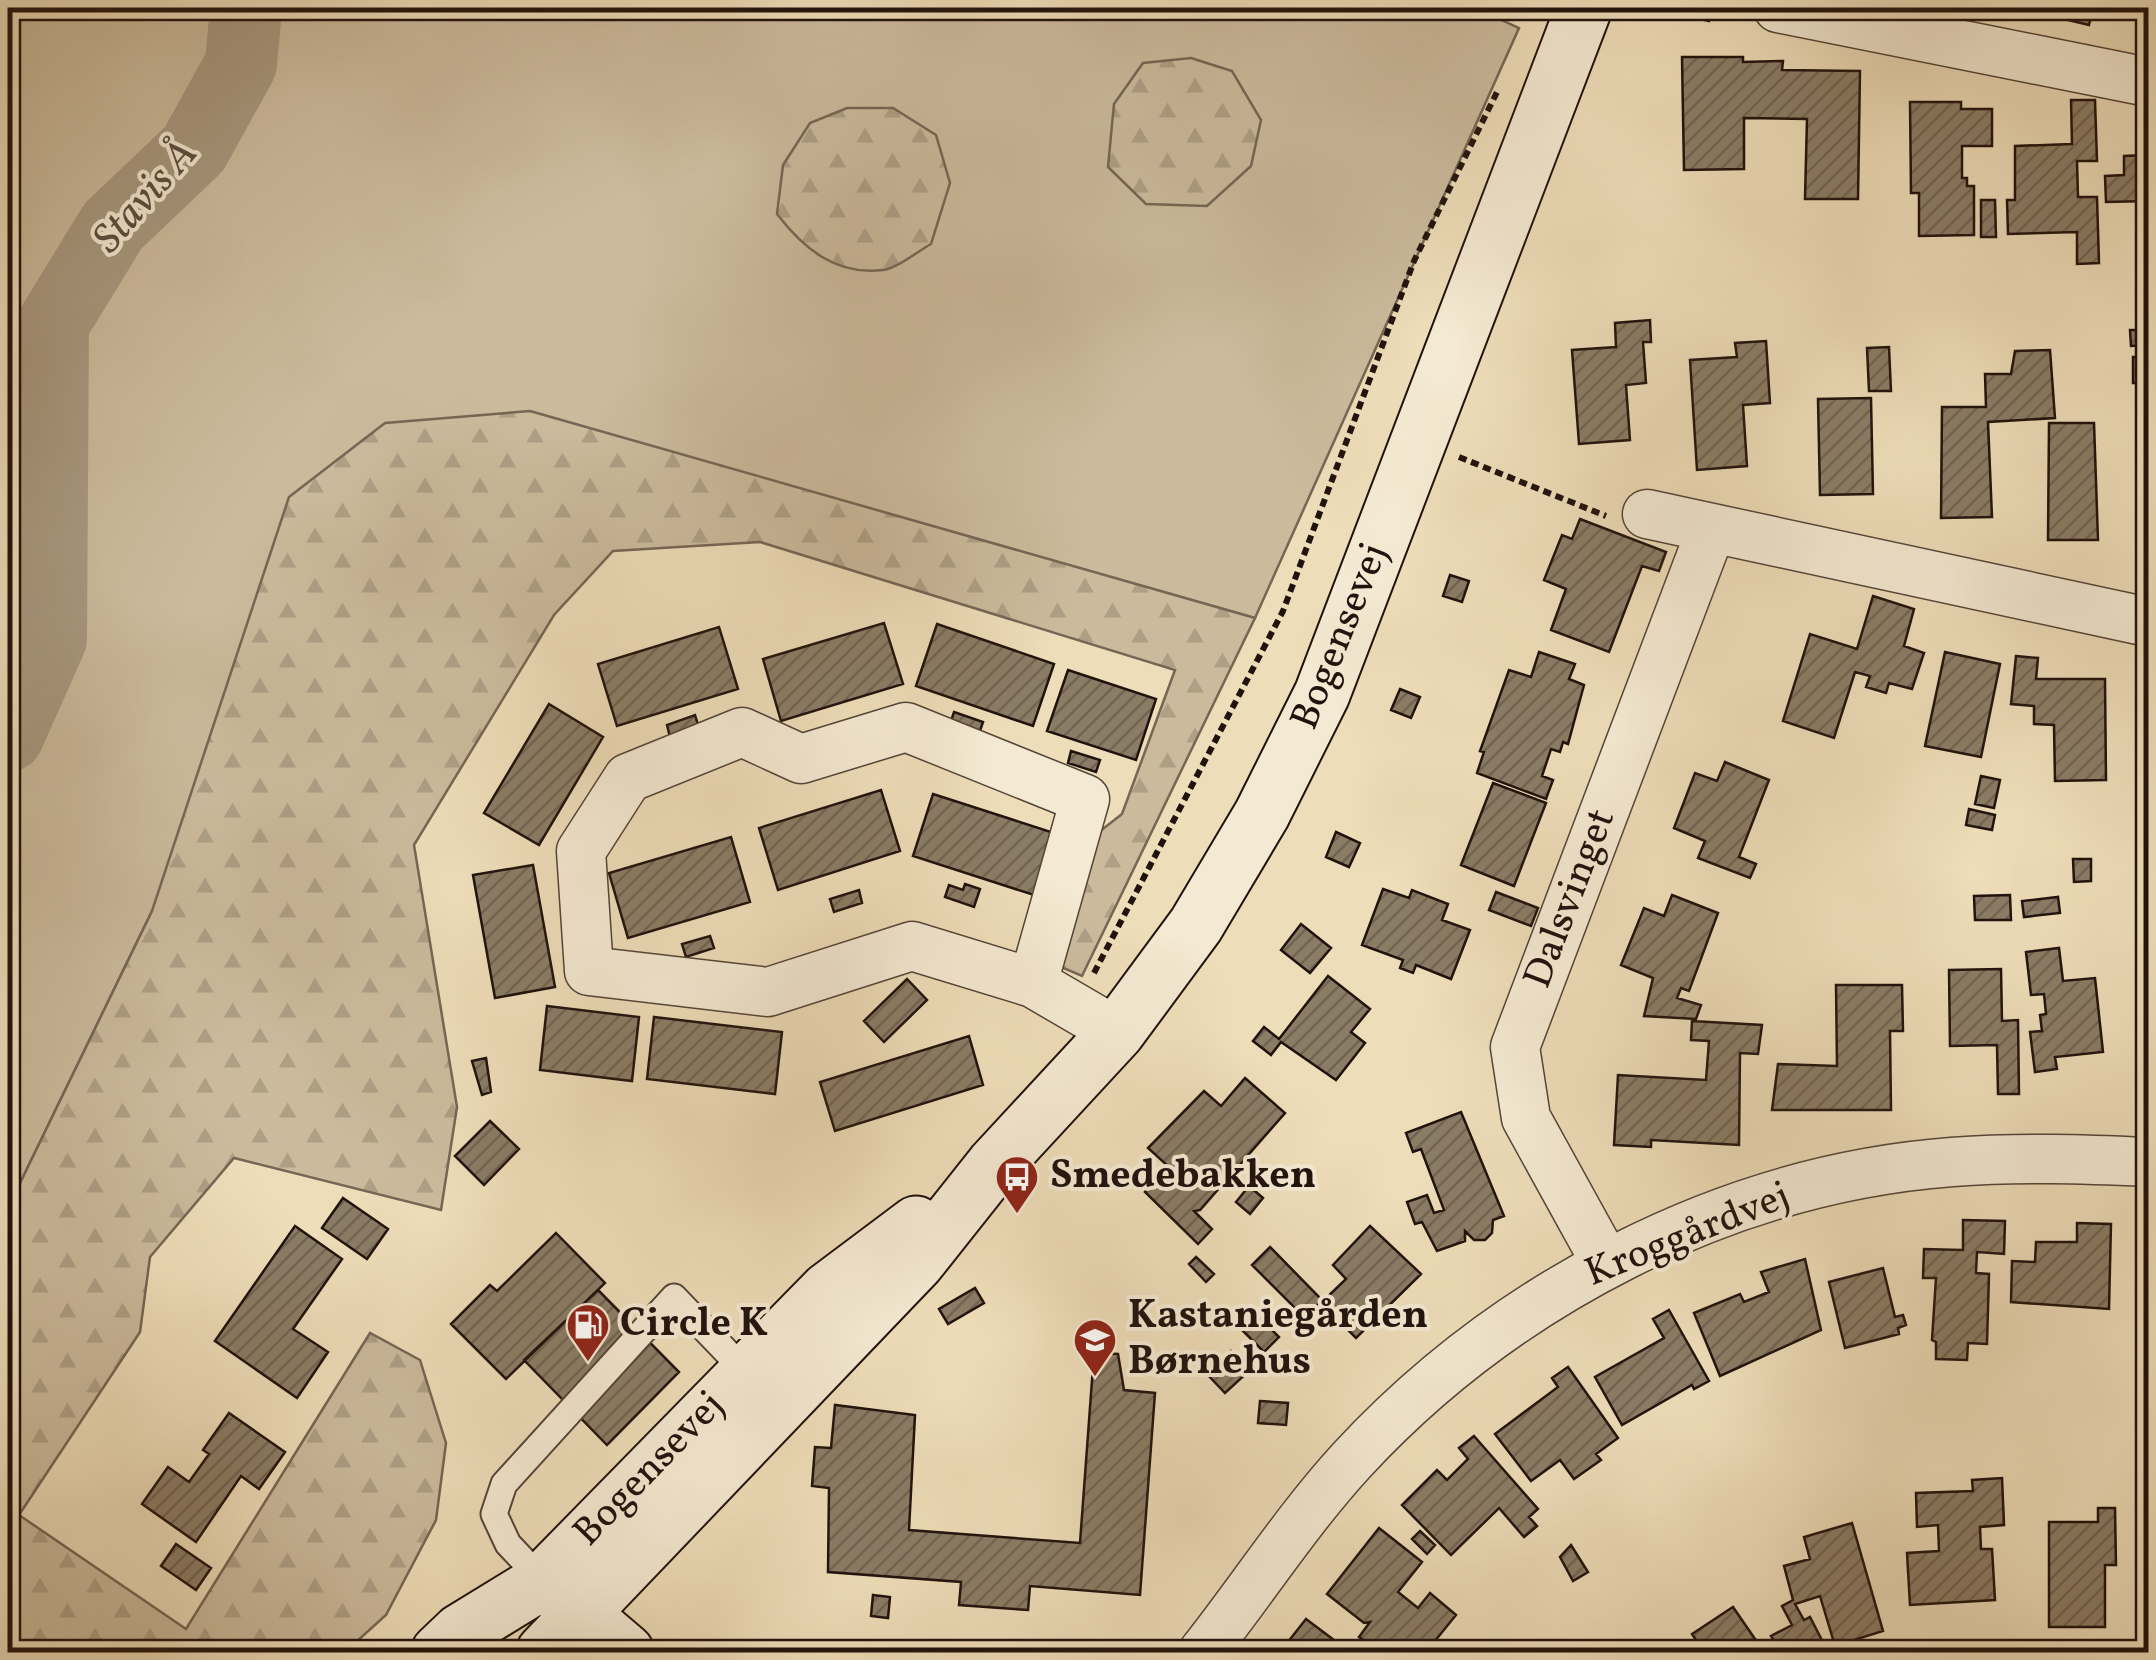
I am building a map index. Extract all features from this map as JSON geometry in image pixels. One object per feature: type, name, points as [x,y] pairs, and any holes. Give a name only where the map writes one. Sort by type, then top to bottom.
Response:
[{"type":"main road","name":"Bogensevej","points":[[451,1647],[556,1616],[917,1262],[994,1164],[1096,1020],[1196,925],[1262,814],[1322,694],[1581,20]]},
{"type":"main road","name":"Bogensevej","points":[[556,1616],[746,1370],[828,1290],[994,1164]]},
{"type":"main road","points":[[556,1616],[626,1652]]},
{"type":"street","points":[[1778,8],[1875,17],[2148,82]]},
{"type":"street","points":[[1648,514],[2148,622]]},
{"type":"street","name":"Dalsvinget","points":[[1606,1262],[1526,1118],[1515,1047],[1711,530]]},
{"type":"street","points":[[1033,983],[1085,799],[906,727],[801,759],[742,732],[628,778],[581,851],[589,970],[768,992],[912,946],[1033,983],[1096,1020]]},
{"type":"street","name":"Kroggårdvej","points":[[1203,1652],[1351,1461],[1491,1333],[1606,1262],[1736,1208],[1851,1176],[1949,1162],[2046,1157],[2148,1162]]},
{"type":"lane","points":[[556,1616],[498,1526],[494,1514],[504,1484],[674,1297],[746,1370]]},
{"type":"path","points":[[1096,1020],[1284,611],[1414,260],[1499,88]]},
{"type":"path","points":[[1419,441],[1628,525],[1648,514]]},
{"type":"green space","points":[[8,8],[1476,8],[1519,28],[1255,618],[530,412],[152,911],[8,1208]]},
{"type":"green space","points":[[1191,58],[1232,71],[1261,120],[1251,166],[1207,206],[1146,204],[1108,167],[1114,104],[1143,63]]},
{"type":"green space","points":[[847,108],[893,108],[936,135],[950,183],[931,244],[889,269],[866,271],[836,264],[798,238],[777,214],[783,165],[810,123]]},
{"type":"green space","points":[[530,411],[1255,618],[1082,976],[1054,964],[1099,832],[1122,814],[1175,670],[760,542],[613,551],[554,615],[414,845],[457,1107],[441,1210],[234,1158],[150,1257],[140,1332],[19,1515],[186,1629],[370,1333],[420,1360],[446,1443],[436,1520],[386,1615],[345,1652],[8,1652],[8,1208],[152,911],[289,497],[385,423]]},
{"type":"building","points":[[1652,8],[1712,8],[1709,21]]},
{"type":"building","points":[[2017,8],[2093,8],[2089,25]]},
{"type":"building","points":[[1682,57],[1783,61],[1782,70],[1860,71],[1858,199],[1805,199],[1807,119],[1744,118],[1744,169],[1684,170]]},
{"type":"building","points":[[2071,100],[2095,100],[2097,161],[2077,161],[2078,197],[2097,197],[2099,263],[2077,264],[2077,232],[2008,234],[2007,200],[2015,200],[2015,146],[2072,144]]},
{"type":"building","points":[[1910,102],[1961,102],[1961,109],[1992,109],[1992,146],[1962,146],[1962,178],[1967,178],[1967,186],[1974,186],[1974,235],[1919,236],[1919,193],[1911,193]]},
{"type":"building","points":[[2146,155],[2148,201],[2106,202],[2105,176],[2124,175],[2124,156]]},
{"type":"building","points":[[1981,200],[1995,200],[1996,237],[1981,237]]},
{"type":"building","points":[[1650,320],[1651,342],[1643,342],[1646,383],[1626,385],[1630,440],[1579,444],[1572,350],[1616,347],[1615,323]]},
{"type":"building","points":[[2130,330],[2148,330],[2148,345],[2131,346]]},
{"type":"building","points":[[1766,341],[1770,403],[1743,405],[1747,466],[1697,470],[1690,360],[1737,357],[1735,343]]},
{"type":"building","points":[[1889,347],[1891,391],[1869,391],[1867,348]]},
{"type":"building","points":[[2050,350],[2055,418],[1988,422],[1992,517],[1941,518],[1942,407],[1986,407],[1985,374],[2011,374],[2015,351]]},
{"type":"building","points":[[2133,357],[2148,357],[2148,383],[2133,383]]},
{"type":"building","points":[[1871,398],[1873,494],[1820,495],[1818,399]]},
{"type":"building","points":[[2049,423],[2094,423],[2098,540],[2048,540]]},
{"type":"building","points":[[1580,519],[1666,552],[1659,571],[1642,566],[1609,652],[1551,630],[1566,589],[1544,580],[1562,535],[1572,539]]},
{"type":"building","points":[[1450,575],[1469,581],[1462,602],[1443,596]]},
{"type":"building","points":[[1873,596],[1914,609],[1904,646],[1924,653],[1912,689],[1889,683],[1886,693],[1866,687],[1870,676],[1855,672],[1834,738],[1783,721],[1810,634],[1857,649]]},
{"type":"building","points":[[884,623],[903,684],[781,721],[763,659]]},
{"type":"building","points":[[937,624],[1054,664],[1033,726],[916,686]]},
{"type":"building","points":[[719,627],[738,689],[617,726],[598,664]]},
{"type":"building","points":[[1539,652],[1575,664],[1569,679],[1584,685],[1568,744],[1563,742],[1560,752],[1551,749],[1542,776],[1553,780],[1546,799],[1477,773],[1484,752],[1480,751],[1509,670],[1531,677]]},
{"type":"building","points":[[1945,652],[2000,664],[1981,757],[1925,746]]},
{"type":"building","points":[[2016,656],[2038,658],[2036,679],[2105,679],[2106,780],[2055,781],[2054,725],[2034,724],[2034,706],[2011,704]]},
{"type":"building","points":[[1068,670],[1156,699],[1136,760],[1047,731]]},
{"type":"building","points":[[1400,689],[1420,697],[1411,718],[1391,710]]},
{"type":"building","points":[[549,704],[603,737],[539,845],[484,813]]},
{"type":"building","points":[[954,712],[983,722],[979,734],[950,724]]},
{"type":"building","points":[[695,715],[699,728],[670,737],[667,725]]},
{"type":"building","points":[[1071,751],[1100,760],[1096,772],[1068,763]]},
{"type":"building","points":[[1725,762],[1769,780],[1739,857],[1756,864],[1750,878],[1698,858],[1705,841],[1674,828],[1695,773],[1717,781]]},
{"type":"building","points":[[1981,776],[2000,780],[1994,808],[1975,804]]},
{"type":"building","points":[[1493,783],[1546,803],[1514,886],[1461,865]]},
{"type":"building","points":[[881,790],[900,851],[778,890],[759,828]]},
{"type":"building","points":[[933,794],[1054,833],[1034,895],[913,856]]},
{"type":"building","points":[[1969,809],[1995,815],[1992,830],[1966,825]]},
{"type":"building","points":[[1336,832],[1360,843],[1349,867],[1326,857]]},
{"type":"building","points":[[731,837],[750,902],[628,938],[609,873]]},
{"type":"building","points":[[2073,859],[2091,859],[2091,881],[2074,882]]},
{"type":"building","points":[[533,865],[555,987],[495,998],[473,875]]},
{"type":"building","points":[[965,884],[980,889],[974,907],[945,897],[949,885],[963,890]]},
{"type":"building","points":[[1383,889],[1409,898],[1412,890],[1448,904],[1442,920],[1470,930],[1451,979],[1416,965],[1413,973],[1400,968],[1403,960],[1362,945]]},
{"type":"building","points":[[859,890],[862,903],[834,912],[830,899]]},
{"type":"building","points":[[1496,892],[1538,908],[1531,926],[1489,910]]},
{"type":"building","points":[[1672,895],[1718,913],[1689,991],[1681,988],[1677,998],[1701,1005],[1696,1019],[1644,1016],[1653,978],[1621,965],[1644,908],[1664,916]]},
{"type":"building","points":[[2010,895],[2011,920],[1975,920],[1974,896]]},
{"type":"building","points":[[2058,897],[2060,913],[2024,917],[2022,901]]},
{"type":"building","points":[[1301,924],[1331,948],[1310,973],[1281,950]]},
{"type":"building","points":[[710,936],[714,948],[686,957],[682,944]]},
{"type":"building","points":[[2059,948],[2063,981],[2095,978],[2103,1052],[2055,1057],[2057,1069],[2035,1072],[2030,1032],[2042,1031],[2040,1015],[2046,1014],[2044,994],[2031,995],[2026,952]]},
{"type":"building","points":[[2001,969],[2002,1021],[2018,1020],[2019,1094],[1998,1094],[1997,1045],[1950,1046],[1949,970]]},
{"type":"building","points":[[1328,976],[1370,1009],[1351,1032],[1365,1043],[1336,1080],[1281,1042],[1271,1055],[1253,1041],[1264,1027],[1279,1039]]},
{"type":"building","points":[[907,979],[927,1000],[884,1042],[864,1021]]},
{"type":"building","points":[[1836,985],[1902,985],[1903,1031],[1890,1031],[1891,1110],[1772,1110],[1778,1064],[1837,1066]]},
{"type":"building","points":[[547,1006],[639,1017],[632,1081],[540,1070]]},
{"type":"building","points":[[654,1017],[782,1032],[775,1094],[647,1079]]},
{"type":"building","points":[[1692,1021],[1762,1025],[1758,1054],[1740,1053],[1739,1145],[1651,1140],[1651,1147],[1614,1145],[1618,1075],[1706,1080],[1709,1041],[1691,1040]]},
{"type":"building","points":[[969,1036],[983,1085],[835,1131],[820,1082]]},
{"type":"building","points":[[486,1058],[491,1092],[482,1095],[472,1061]]},
{"type":"building","points":[[1245,1078],[1285,1113],[1200,1210],[1194,1211],[1212,1229],[1198,1244],[1145,1192],[1168,1166],[1148,1148],[1204,1091],[1221,1106]]},
{"type":"building","points":[[1461,1112],[1504,1216],[1493,1220],[1492,1233],[1485,1240],[1474,1240],[1465,1231],[1465,1241],[1437,1251],[1422,1222],[1415,1224],[1407,1202],[1427,1195],[1434,1213],[1444,1210],[1421,1149],[1413,1152],[1406,1133]]},
{"type":"building","points":[[490,1121],[519,1149],[484,1185],[455,1156]]},
{"type":"building","points":[[1249,1186],[1263,1198],[1250,1214],[1236,1202]]},
{"type":"building","points":[[343,1198],[388,1229],[367,1259],[322,1228]]},
{"type":"building","points":[[1963,1220],[2005,1221],[2004,1254],[1977,1252],[1976,1273],[1989,1274],[1987,1344],[1968,1343],[1967,1360],[1936,1359],[1936,1342],[1932,1340],[1936,1278],[1923,1278],[1924,1249],[1963,1250]]},
{"type":"building","points":[[2077,1223],[2111,1224],[2109,1309],[2011,1302],[2012,1261],[2035,1262],[2036,1242],[2077,1242]]},
{"type":"building","points":[[295,1226],[342,1259],[293,1329],[328,1352],[297,1398],[215,1341]]},
{"type":"building","points":[[1370,1226],[1421,1274],[1356,1338],[1321,1303],[1346,1279],[1333,1265]]},
{"type":"building","points":[[556,1233],[605,1283],[506,1379],[451,1324],[490,1285],[497,1291]]},
{"type":"building","points":[[1270,1247],[1322,1300],[1305,1318],[1252,1265]]},
{"type":"building","points":[[1196,1257],[1214,1274],[1206,1282],[1189,1264]]},
{"type":"building","points":[[1805,1259],[1821,1330],[1720,1376],[1694,1313],[1740,1294],[1744,1302],[1769,1292],[1761,1272]]},
{"type":"building","points":[[1883,1268],[1895,1317],[1903,1315],[1906,1325],[1898,1328],[1899,1334],[1845,1348],[1829,1282]]},
{"type":"building","points":[[975,1288],[984,1303],[948,1324],[939,1309]]},
{"type":"building","points":[[598,1290],[679,1372],[607,1445],[524,1360]]},
{"type":"building","points":[[1251,1309],[1279,1337],[1264,1352],[1236,1324]]},
{"type":"building","points":[[1669,1310],[1709,1381],[1694,1389],[1692,1385],[1622,1425],[1595,1377],[1664,1338],[1653,1319]]},
{"type":"building","points":[[1231,1351],[1250,1370],[1225,1393],[1207,1374]]},
{"type":"building","points":[[1094,1353],[1118,1354],[1124,1390],[1155,1393],[1140,1595],[1030,1586],[1028,1610],[959,1605],[961,1582],[828,1572],[829,1488],[812,1486],[815,1447],[831,1448],[835,1405],[915,1415],[909,1530],[1080,1543]]},
{"type":"building","points":[[1568,1367],[1618,1438],[1596,1454],[1601,1460],[1574,1479],[1560,1460],[1531,1481],[1495,1434],[1558,1387],[1552,1378]]},
{"type":"building","points":[[1260,1401],[1288,1403],[1286,1425],[1258,1423]]},
{"type":"building","points":[[229,1413],[285,1452],[259,1489],[241,1476],[196,1542],[142,1504],[168,1467],[189,1482],[209,1454],[203,1450]]},
{"type":"building","points":[[1474,1436],[1538,1509],[1529,1517],[1537,1526],[1524,1537],[1499,1508],[1451,1555],[1402,1505],[1437,1470],[1447,1480],[1468,1459],[1459,1448]]},
{"type":"building","points":[[2002,1478],[2004,1525],[1980,1527],[1981,1549],[1992,1549],[1995,1600],[1910,1605],[1907,1553],[1939,1551],[1938,1525],[1917,1527],[1916,1493],[1973,1491],[1972,1480]]},
{"type":"building","points":[[2098,1508],[2115,1508],[2116,1565],[2105,1565],[2105,1627],[2049,1627],[2049,1522],[2098,1522]]},
{"type":"building","points":[[1852,1523],[1883,1631],[1835,1646],[1820,1596],[1795,1604],[1804,1620],[1810,1617],[1828,1652],[1781,1652],[1771,1636],[1792,1625],[1782,1606],[1793,1600],[1784,1566],[1810,1559],[1804,1537]]},
{"type":"building","points":[[1379,1528],[1422,1562],[1398,1592],[1418,1608],[1430,1593],[1456,1615],[1426,1652],[1380,1652],[1359,1637],[1370,1622],[1364,1623],[1327,1594]]},
{"type":"building","points":[[1420,1531],[1435,1545],[1427,1554],[1412,1539]]},
{"type":"building","points":[[176,1544],[211,1568],[196,1590],[161,1566]]},
{"type":"building","points":[[1571,1545],[1588,1572],[1573,1581],[1560,1557]]},
{"type":"building","points":[[873,1595],[890,1597],[888,1618],[871,1616]]},
{"type":"building","points":[[1733,1607],[1764,1652],[1704,1652],[1692,1634]]},
{"type":"building","points":[[1306,1619],[1350,1652],[1280,1652]]},
{"type":"waterway","name":"Stavis Å","points":[[8,736],[51,639],[53,324],[113,226],[194,149],[241,64],[246,8]]},
{"type":"place","name":"Smedebakken","points":[[1017,1215]]},
{"type":"place","name":"Circle K","points":[[588,1363]]},
{"type":"place","name":"Kastaniegården Børnehus","points":[[1095,1378]]}]
